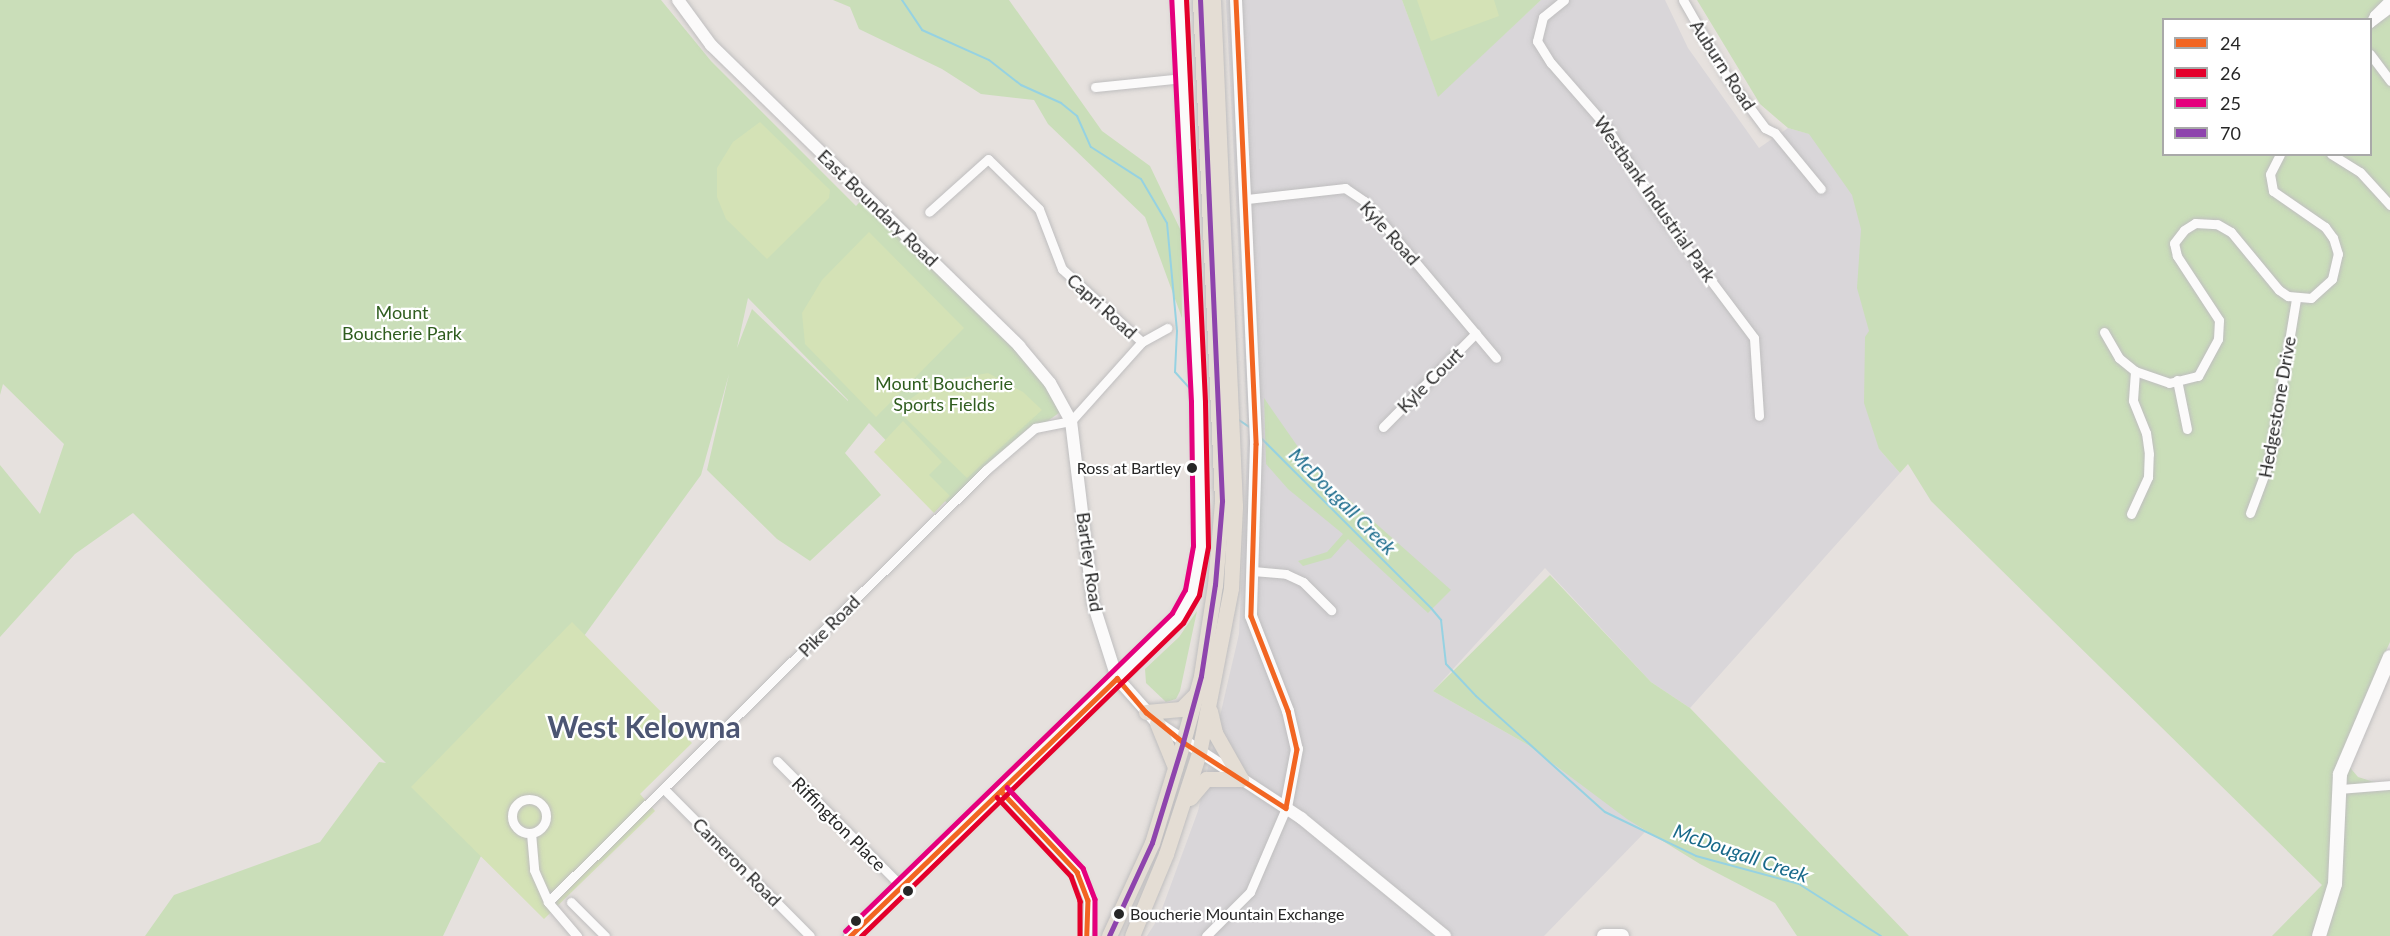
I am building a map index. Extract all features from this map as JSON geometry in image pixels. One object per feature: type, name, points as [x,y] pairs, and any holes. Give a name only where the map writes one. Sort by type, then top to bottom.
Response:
[{"type":"highway","points":[[1132,936],[1177,819],[1199,753],[1231,588],[1235,506],[1224,412],[1200,0]]},
{"type":"highway","points":[[1109,936],[1152,843],[1183,742],[1196,694],[1215,585],[1222,501],[1224,412],[1213,0]]},
{"type":"highway","points":[[1146,712],[1181,709],[1196,694]]},
{"type":"highway","points":[[1177,819],[1206,779],[1240,779],[1215,733],[1209,705]]},
{"type":"highway","points":[[1157,723],[1175,767]]},
{"type":"main road","points":[[2319,936],[2335,884],[2340,774],[2390,657]]},
{"type":"main road","points":[[1604,936],[1622,936]]},
{"type":"street","name":"East Boundary Road","points":[[678,0],[711,45],[1018,346],[1050,383],[1071,421]]},
{"type":"street","points":[[850,936],[1002,792],[1178,618],[1195,582],[1201,547],[1198,402],[1184,78],[1178,0]]},
{"type":"street","points":[[1206,936],[1250,892],[1286,808],[1297,749],[1288,711],[1254,627],[1255,430],[1247,199],[1236,0]]},
{"type":"street","name":"Westbank Industrial Park","points":[[1564,0],[1543,17],[1538,41],[1551,63],[1606,126],[1655,206],[1754,338],[1759,416]]},
{"type":"street","name":"Auburn Road","points":[[1683,0],[1705,44],[1765,128],[1775,133],[1821,189]]},
{"type":"street","points":[[2372,21],[2389,0]]},
{"type":"street","points":[[2372,22],[2390,8]]},
{"type":"street","points":[[2372,57],[2390,81]]},
{"type":"street","points":[[1095,87],[1184,78]]},
{"type":"street","points":[[2103,332],[2119,358],[2135,371],[2169,383],[2198,376],[2218,339],[2219,320],[2177,256],[2174,243],[2184,230],[2206,222],[2231,232],[2278,290],[2296,299],[2311,298],[2332,279],[2337,254],[2325,227],[2273,191],[2270,177],[2277,156]]},
{"type":"street","points":[[2334,156],[2360,172],[2390,205]]},
{"type":"street","name":"Capri Road","points":[[929,212],[988,159],[1039,209],[1062,269],[1142,342]]},
{"type":"street","name":"Kyle Road","points":[[1247,199],[1345,188],[1364,201],[1496,358]]},
{"type":"street","name":"Hedgestone Drive","points":[[2250,513],[2269,462],[2296,299]]},
{"type":"street","name":"Capri Road","points":[[1071,421],[1142,342],[1167,328]]},
{"type":"street","name":"Kyle Court","points":[[1383,427],[1476,333]]},
{"type":"street","points":[[2131,514],[2148,477],[2149,454],[2146,433],[2133,400],[2135,371]]},
{"type":"street","points":[[2177,380],[2187,429]]},
{"type":"street","name":"Bartley Road","points":[[1071,421],[1093,603],[1117,678],[1157,723],[1199,753],[1286,808],[1387,885],[1445,936]]},
{"type":"street","name":"Pike Road","points":[[548,902],[1019,440],[1035,428],[1071,421]]},
{"type":"street","points":[[1253,572],[1286,574],[1303,582],[1331,610]]},
{"type":"street","name":"Riffington Place","points":[[777,761],[901,886]]},
{"type":"street","points":[[2340,789],[2390,785]]},
{"type":"street","name":"Cameron Road","points":[[664,789],[810,936]]},
{"type":"street","points":[[1002,792],[1077,872],[1088,900],[1088,936]]},
{"type":"street","points":[[531,833],[534,870],[548,902],[576,936]]},
{"type":"street","points":[[571,903],[605,936]]},
{"type":"shaded area","points":[[1226,0],[1402,0],[1438,96],[1541,0],[1665,0],[1688,48],[1759,148],[1788,128],[1835,141],[1887,192],[1879,449],[1900,473],[1690,708],[1651,682],[1545,568],[1433,691],[1528,745],[1646,831],[1544,936],[1147,936],[1159,917],[1198,811],[1239,634],[1248,434]]},
{"type":"green space","name":"Mount Boucherie Park","points":[[0,0],[661,0],[711,61],[856,206],[869,192],[1021,344],[1063,410],[985,466],[948,504],[869,423],[845,453],[881,495],[810,561],[777,539],[707,470],[729,374],[701,475],[584,636],[572,623],[482,854],[443,936],[145,936],[174,895],[320,842],[379,762],[386,763],[133,513],[75,554],[0,637],[0,465],[40,514],[64,444],[3,384],[0,395]],"holes":[[[748,298],[848,400],[752,309],[737,348]]]},
{"type":"green space","points":[[833,0],[1009,0],[1102,131],[1150,166],[1181,231],[1182,318],[1145,217],[1048,124],[1034,100],[981,94],[942,69],[859,29],[850,7]]},
{"type":"green space","points":[[1402,0],[1541,0],[1438,97]]},
{"type":"green space","points":[[1417,0],[1494,0],[1499,16],[1431,41]]},
{"type":"green space","points":[[1697,0],[2390,0],[2390,642],[2359,710],[2347,764],[2358,777],[2390,787],[2390,936],[2272,936],[2322,885],[1931,501],[1908,464],[1900,473],[1879,449],[1864,403],[1865,337],[1869,331],[1857,288],[1861,229],[1852,195],[1809,134],[1788,128],[1760,104]]},
{"type":"green space","points":[[760,122],[830,190],[829,198],[767,259],[726,219],[717,197],[717,168],[733,142]]},
{"type":"green space","points":[[869,232],[964,328],[876,417],[805,344],[802,313],[822,280]]},
{"type":"green space","name":"Mount Boucherie Sports Fields","points":[[988,373],[1023,392],[1042,410],[967,478],[896,409],[933,383]]},
{"type":"green space","name":"McDougall Creek","points":[[1264,398],[1312,467],[1451,590],[1428,613],[1348,539],[1331,558],[1303,566],[1298,561],[1327,552],[1343,534],[1288,489],[1266,464]]},
{"type":"green space","points":[[903,421],[942,462],[929,475],[950,496],[934,513],[874,452]]},
{"type":"green space","points":[[1550,575],[1651,682],[1690,708],[1909,936],[1797,936],[1775,903],[1700,864],[1627,819],[1528,745],[1433,691]]},
{"type":"green space","points":[[1197,611],[1180,691],[1176,699],[1166,702],[1146,683],[1145,669],[1179,637]]},
{"type":"green space","points":[[572,622],[692,743],[640,794],[655,811],[544,919],[411,787]]},
{"type":"waterway","name":"McDougall Creek","points":[[902,0],[922,30],[989,60],[1021,85],[1061,103],[1077,116],[1091,147],[1141,179],[1167,223],[1177,331],[1175,372],[1193,392]]},
{"type":"waterway","name":"McDougall Creek","points":[[1236,418],[1251,428]]},
{"type":"waterway","name":"McDougall Creek","points":[[1262,439],[1441,620],[1446,664],[1476,696],[1605,812],[1696,856],[1799,884],[1881,936]]},
{"type":"transit line","name":"25","points":[[845,931],[1172,613],[1185,590],[1193,546],[1191,402],[1171,0]]},
{"type":"transit line","name":"26","points":[[861,936],[1183,623],[1199,595],[1208,547],[1205,402],[1186,0]]},
{"type":"transit line","name":"70","points":[[1109,936],[1152,843],[1183,742],[1201,676],[1215,585],[1222,501],[1200,0]]},
{"type":"transit line","name":"24","points":[[1236,0],[1256,444],[1251,616],[1288,711],[1297,749],[1286,808]]},
{"type":"transit line","name":"24","points":[[1117,678],[1146,712],[1183,742],[1286,808]]},
{"type":"transit line","name":"24","points":[[850,936],[1117,678]]},
{"type":"transit line","name":"25","points":[[1007,787],[1083,868],[1095,899],[1095,936]]},
{"type":"transit line","name":"24","points":[[1002,792],[1077,872],[1088,900],[1087,936]]},
{"type":"transit line","name":"26","points":[[997,797],[1071,876],[1080,901],[1080,936]]},
{"type":"place","name":"Ross at Bartley","points":[[1192,468]]},
{"type":"place","name":"Boucherie Mountain Exchange","points":[[1119,914]]},
{"type":"district","name":"West Kelowna","points":[[644,726]]}]
